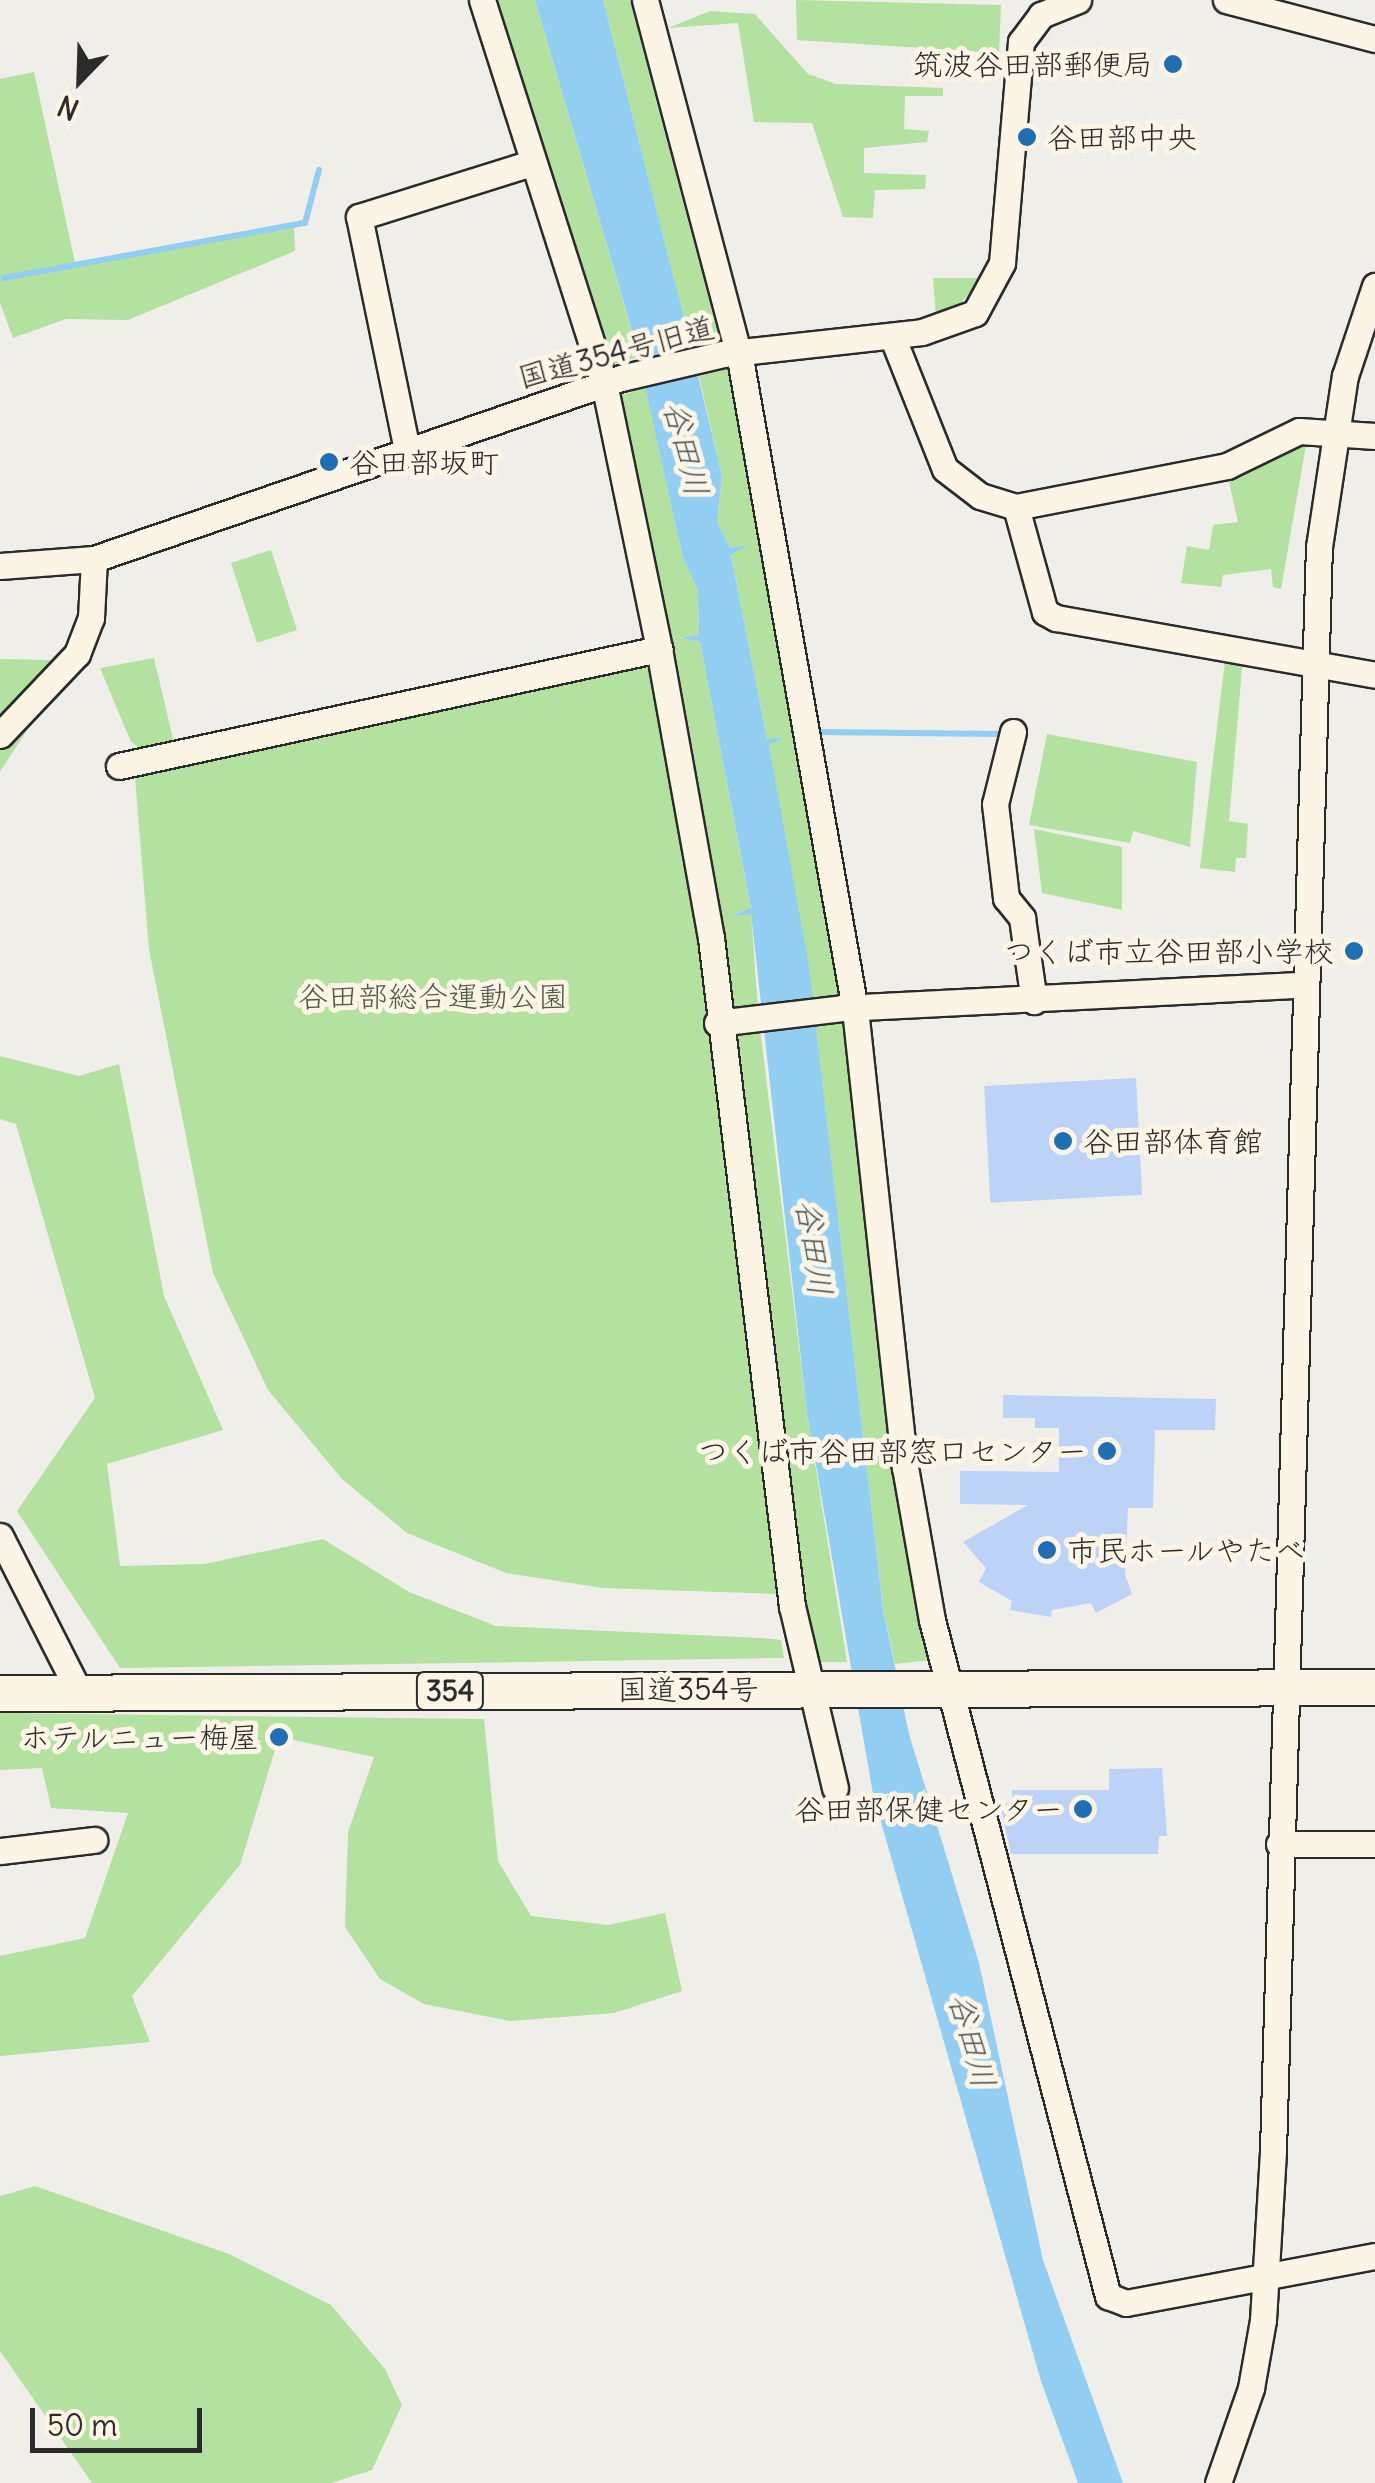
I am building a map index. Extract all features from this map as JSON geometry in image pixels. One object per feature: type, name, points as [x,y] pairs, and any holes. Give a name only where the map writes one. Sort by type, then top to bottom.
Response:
[{"type":"highway","name":"国道354号","points":[[0,1693],[1375,1686]]},
{"type":"street","points":[[482,0],[528,164],[612,381],[711,938],[814,1689],[835,1788]]},
{"type":"street","points":[[644,0],[730,353],[849,1009],[905,1467],[941,1687],[1108,2296],[1126,2303],[1375,2256]]},
{"type":"street","name":"国道354号旧道","points":[[0,566],[94,559],[612,381],[730,353],[892,336],[959,321],[995,288],[1022,42],[1042,16],[1078,0]]},
{"type":"street","points":[[1226,0],[1375,39]]},
{"type":"street","points":[[407,450],[359,218],[528,164]]},
{"type":"street","points":[[1218,2483],[1251,2388],[1266,2276],[1318,547],[1334,432],[1375,286]]},
{"type":"street","points":[[892,336],[945,469],[980,496],[1016,506],[1186,477],[1299,431],[1375,436]]},
{"type":"street","points":[[1016,506],[1050,616],[1375,675]]},
{"type":"street","points":[[0,735],[77,654],[90,618],[94,559]]},
{"type":"street","points":[[119,766],[659,650]]},
{"type":"street","points":[[1013,732],[995,804],[1006,898],[1022,918],[1034,1001]]},
{"type":"street","points":[[721,1023],[849,1009],[1304,985]]},
{"type":"street","points":[[0,1536],[79,1692]]},
{"type":"street","points":[[0,1851],[94,1840]]},
{"type":"street","points":[[1280,1844],[1375,1844]]},
{"type":"green space","points":[[492,0],[535,0],[635,342],[618,349],[637,349],[639,357],[610,365]]},
{"type":"green space","points":[[603,0],[630,0],[718,335],[690,342],[704,330],[687,331]]},
{"type":"green space","points":[[796,0],[1001,5],[999,53],[797,40]]},
{"type":"green space","points":[[710,11],[755,14],[808,74],[836,84],[943,88],[943,96],[905,96],[904,129],[929,131],[927,142],[864,148],[864,173],[926,175],[925,189],[875,190],[873,218],[843,217],[812,123],[754,122],[738,23],[668,28]]},
{"type":"green space","points":[[34,72],[75,263],[294,226],[295,251],[128,320],[66,319],[13,338],[0,303],[0,79]]},
{"type":"green space","points":[[933,278],[982,278],[959,305],[936,316]]},
{"type":"green space","points":[[730,368],[842,999],[813,1004],[769,744],[785,737],[767,739],[731,554],[746,545],[730,548],[717,523],[722,477],[699,376]]},
{"type":"green space","points":[[646,388],[683,558],[698,590],[699,635],[680,638],[700,642],[751,909],[731,915],[751,913],[758,1010],[727,1013],[719,905],[621,395]]},
{"type":"green space","points":[[1306,445],[1281,589],[1273,587],[1271,569],[1223,575],[1221,587],[1181,583],[1187,546],[1209,550],[1213,525],[1238,522],[1228,477]]},
{"type":"green space","points":[[271,550],[297,630],[257,643],[231,563]]},
{"type":"green space","points":[[1226,653],[1243,656],[1229,821],[1248,824],[1246,858],[1236,858],[1235,872],[1200,868]]},
{"type":"green space","points":[[154,658],[174,743],[142,749],[131,742],[100,668]]},
{"type":"green space","points":[[0,659],[50,660],[58,682],[0,772]]},
{"type":"green space","name":"谷田部総合運動公園","points":[[639,663],[648,669],[701,944],[779,1594],[603,1588],[506,1573],[407,1533],[342,1479],[268,1390],[213,1273],[149,949],[135,778]]},
{"type":"green space","points":[[1047,734],[1197,762],[1190,847],[1133,831],[1130,843],[1029,825]]},
{"type":"green space","points":[[1034,829],[1122,847],[1122,910],[1042,893]]},
{"type":"green space","points":[[844,1018],[886,1402],[931,1660],[895,1664],[883,1608],[815,1022]]},
{"type":"green space","points":[[760,1028],[807,1413],[847,1662],[812,1662],[730,1032]]},
{"type":"green space","points":[[0,1056],[79,1076],[119,1064],[164,1296],[223,1430],[107,1464],[120,1566],[204,1564],[323,1539],[409,1592],[496,1626],[781,1640],[784,1658],[120,1668],[17,1511],[95,1398],[16,1124],[0,1119]]},
{"type":"green space","points":[[0,1713],[484,1719],[498,1861],[531,1916],[608,1925],[665,1913],[682,1991],[614,2013],[510,2021],[424,2004],[380,1979],[345,1927],[348,1832],[374,1757],[279,1737],[240,1865],[132,1996],[150,2042],[0,2056],[0,1956],[85,1938],[128,1813],[51,1808],[42,1768],[0,1770]]},
{"type":"green space","points":[[35,2186],[229,2254],[331,2305],[385,2369],[402,2405],[372,2470],[331,2483],[92,2483],[0,2351],[0,2196]]},
{"type":"water","name":"谷田川","points":[[535,0],[603,0],[687,330],[705,330],[689,337],[722,477],[717,522],[730,548],[747,545],[731,555],[767,739],[785,737],[769,745],[809,967],[883,1609],[909,1734],[979,1963],[1043,2260],[1123,2483],[1078,2483],[1041,2381],[873,1794],[807,1413],[751,914],[731,916],[751,908],[700,642],[680,638],[699,635],[698,590],[683,558],[637,350],[618,348],[635,341]]},
{"type":"building","name":"谷田部体育館","points":[[1136,1078],[1142,1195],[990,1203],[984,1086]]},
{"type":"building","name":"市民ホールやたべ","points":[[1003,1395],[1216,1399],[1215,1430],[1155,1430],[1153,1508],[1128,1508],[1125,1575],[1132,1594],[1096,1613],[1091,1603],[1052,1610],[1051,1617],[1010,1610],[1012,1601],[979,1582],[986,1568],[963,1542],[1028,1505],[960,1504],[960,1471],[1059,1472],[1059,1428],[1035,1428],[1035,1418],[1003,1418]]},
{"type":"building","name":"谷田部保健センター","points":[[1162,1768],[1167,1836],[1159,1836],[1158,1854],[1011,1854],[1000,1804],[1012,1803],[1012,1790],[1109,1790],[1109,1769]]},
{"type":"waterway","points":[[4,278],[305,223],[319,170]]},
{"type":"waterway","points":[[817,732],[1003,734]]},
{"type":"place","name":"筑波谷田部郵便局","points":[[1173,64]]},
{"type":"place","name":"谷田部中央","points":[[1027,137]]},
{"type":"place","name":"谷田部坂町","points":[[329,462]]},
{"type":"place","name":"つくば市立谷田部小学校","points":[[1354,951]]},
{"type":"place","name":"谷田部体育館","points":[[1063,1141]]},
{"type":"place","name":"つくば市谷田部窓口センター","points":[[1107,1451]]},
{"type":"place","name":"市民ホールやたべ","points":[[1047,1550]]},
{"type":"place","name":"ホテルニュー梅屋","points":[[279,1737]]},
{"type":"place","name":"谷田部保健センター","points":[[1083,1809]]}]
